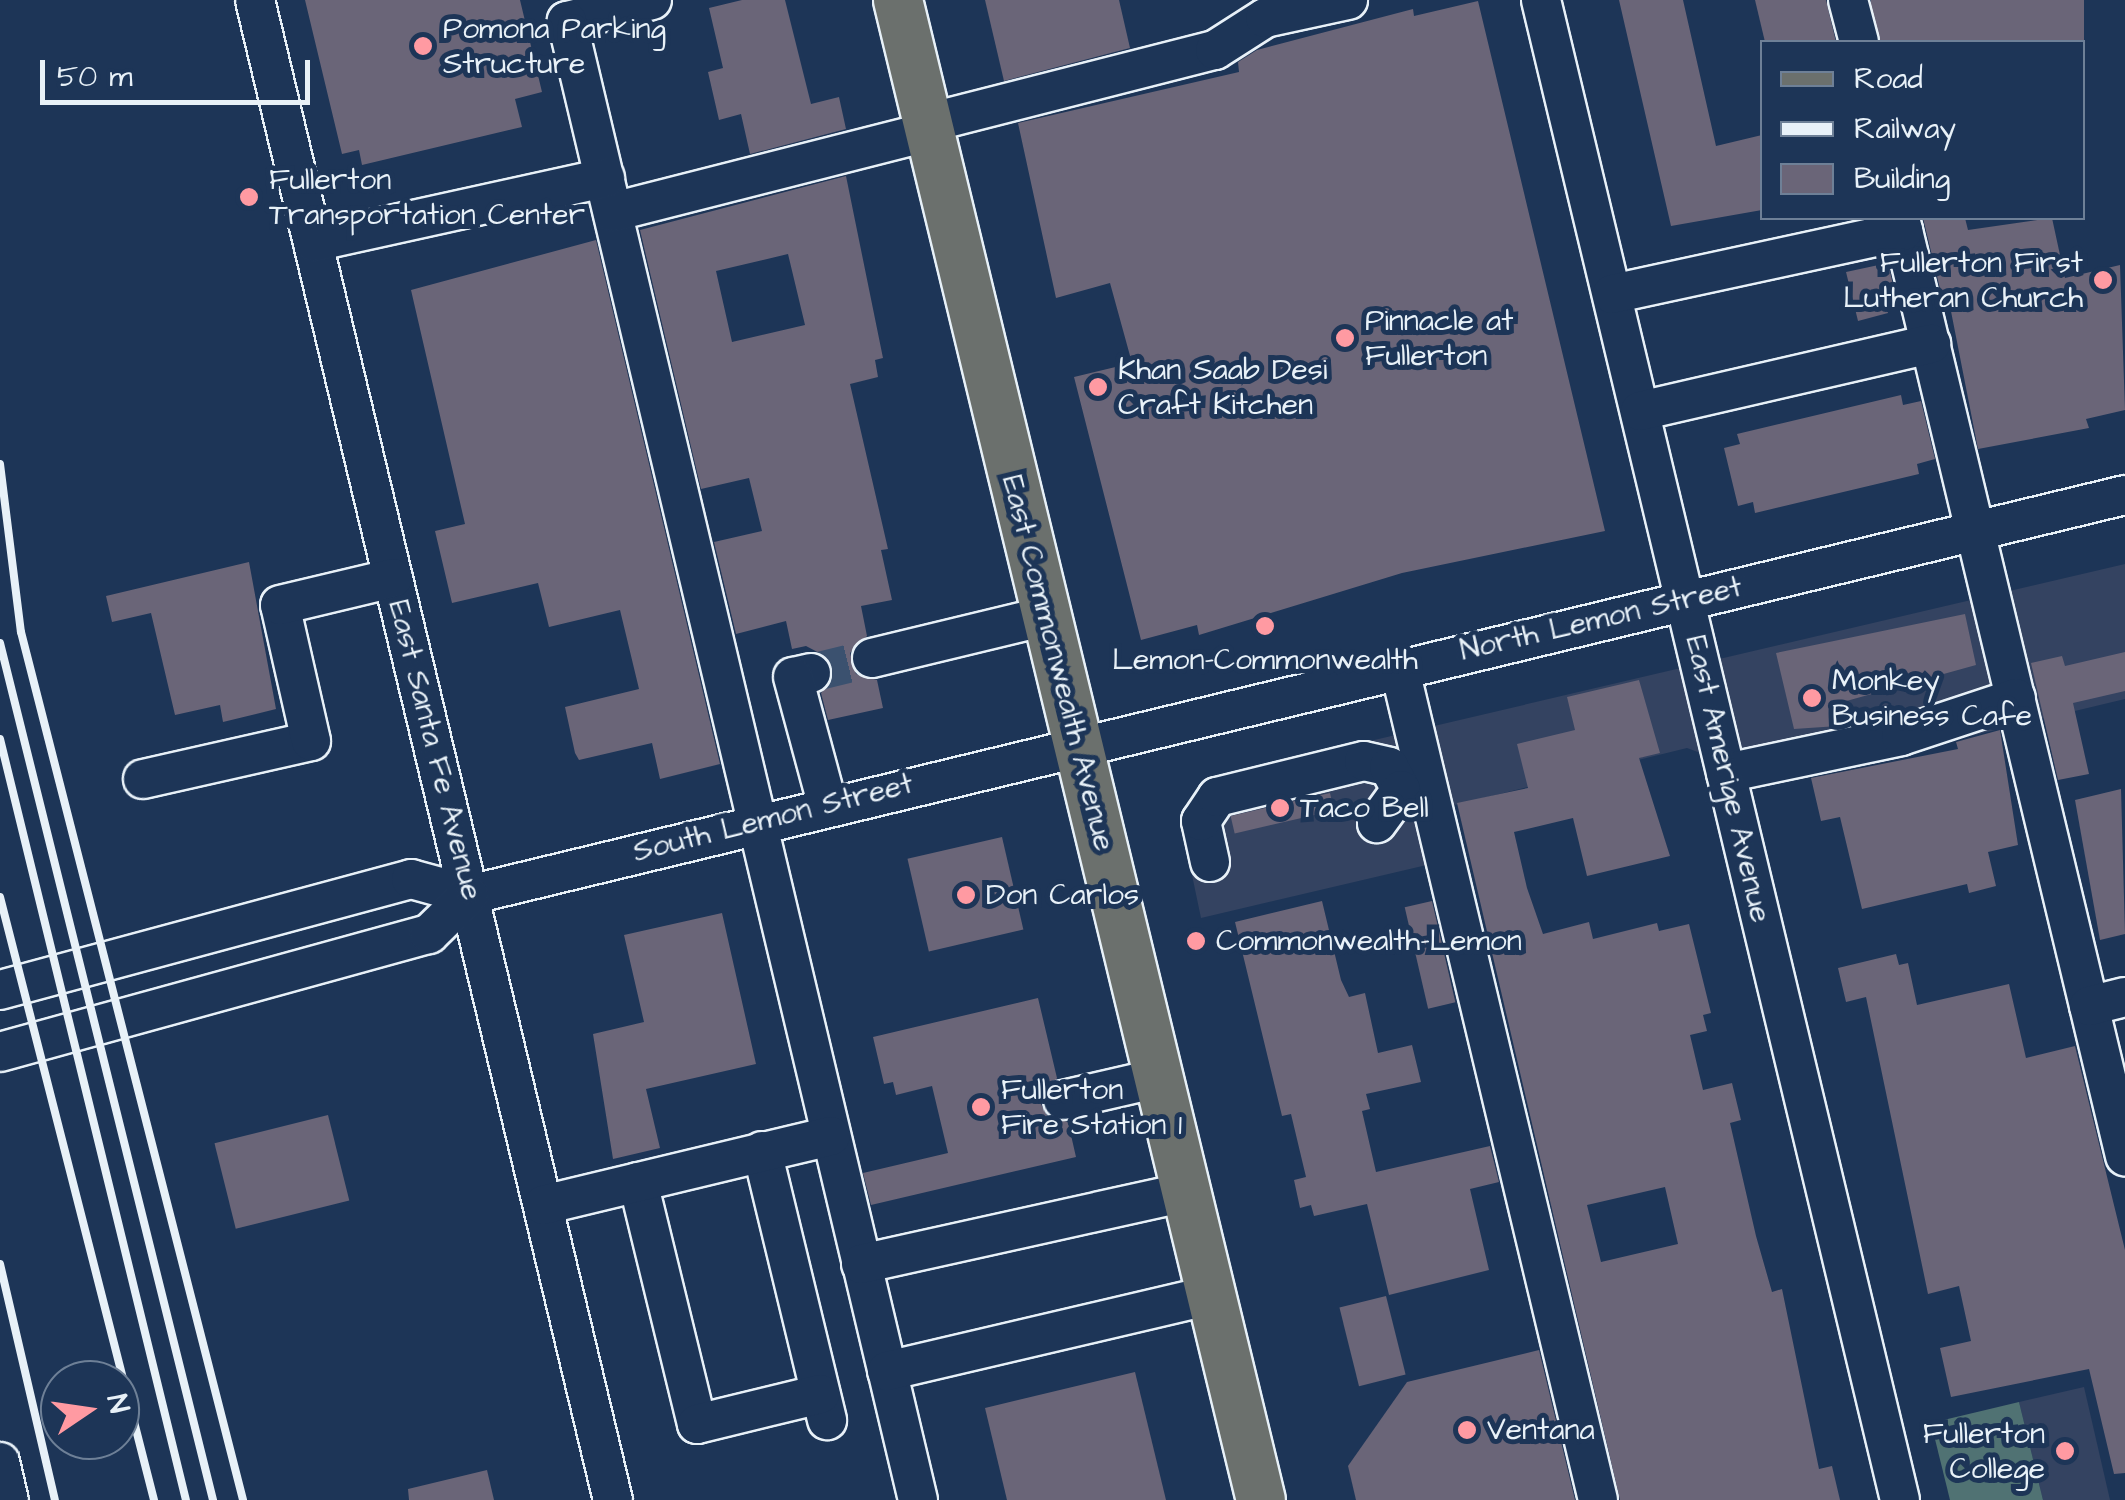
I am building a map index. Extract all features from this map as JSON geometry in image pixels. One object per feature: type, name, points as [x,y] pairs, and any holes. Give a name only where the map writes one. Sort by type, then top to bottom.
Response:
[{"type":"main road","name":"East Commonwealth Avenue","points":[[898,0],[1261,1500]]},
{"type":"street","name":"East Santa Fe Avenue","points":[[255,0],[613,1500]]},
{"type":"street","points":[[652,0],[567,21],[918,1500]]},
{"type":"street","points":[[313,242],[609,195],[929,127],[1215,50],[1241,15],[1265,18],[1348,0]]},
{"type":"street","name":"East Amerige Avenue","points":[[1542,0],[1900,1500]]},
{"type":"street","points":[[1848,0],[1858,40]]},
{"type":"street","points":[[1612,294],[1902,224],[2016,698],[2107,1002],[2125,1156]]},
{"type":"street","points":[[1640,411],[1930,344]]},
{"type":"street","name":"North Lemon Street","points":[[1076,743],[2125,495]]},
{"type":"street","points":[[143,779],[311,742],[280,605],[393,578]]},
{"type":"street","points":[[872,658],[1046,616]]},
{"type":"street","points":[[1399,666],[1598,1500]]},
{"type":"street","points":[[812,673],[793,677],[827,804]]},
{"type":"street","points":[[1726,773],[1901,736],[2016,698]]},
{"type":"street","name":"South Lemon Street","points":[[0,1052],[429,934],[470,895],[1076,743]]},
{"type":"street","points":[[1210,862],[1201,821],[1216,797],[1364,761],[1388,767],[1401,790],[1377,823]]},
{"type":"street","name":"South Lemon Street","points":[[0,990],[410,879],[470,895]]},
{"type":"street","points":[[1063,1100],[1158,1078]]},
{"type":"street","points":[[543,1205],[831,1136]]},
{"type":"street","points":[[638,1182],[697,1424],[824,1407],[762,1151]]},
{"type":"street","points":[[861,1264],[1186,1192]]},
{"type":"street","points":[[887,1372],[1211,1294]]},
{"type":"street","points":[[0,1462],[9,1500]]},
{"type":"shaded area","points":[[2125,564],[2125,699],[1778,782],[1687,748],[1455,805],[1431,864],[1201,918],[1183,832],[1187,802],[1212,778]]},
{"type":"shaded area","name":"Fullerton College","points":[[2084,1387],[2110,1500],[2043,1500],[2019,1402]]},
{"type":"green space","points":[[2019,1402],[2043,1500],[1950,1500],[1931,1423]]},
{"type":"building","name":"Pomona Parking Structure","points":[[305,0],[520,0],[542,92],[515,99],[522,127],[362,165],[359,150],[342,154]]},
{"type":"building","points":[[742,0],[785,0],[811,104],[839,97],[846,129],[750,154],[741,114],[719,120],[708,72],[723,68],[709,8]]},
{"type":"building","points":[[985,0],[1119,0],[1130,48],[1004,81]]},
{"type":"building","points":[[1619,0],[1683,0],[1716,146],[1760,135],[1760,210],[1671,226]]},
{"type":"building","points":[[1755,0],[1826,0],[1836,40],[1765,40]]},
{"type":"building","points":[[1871,0],[2084,0],[2084,40],[1871,40]]},
{"type":"building","name":"Pinnacle at Fullerton","points":[[1478,1],[1605,531],[1402,573],[1199,635],[1197,625],[1141,640],[1074,377],[1132,363],[1110,283],[1056,298],[1018,123],[1239,72],[1238,62],[1257,50],[1413,9],[1414,16]]},
{"type":"building","points":[[846,176],[883,358],[875,360],[878,377],[850,384],[888,549],[881,550],[892,600],[861,606],[867,636],[850,653],[856,674],[877,680],[883,708],[828,720],[821,693],[833,679],[827,657],[806,646],[792,649],[786,621],[736,634],[714,542],[762,531],[749,478],[701,489],[640,230]],"holes":[[[788,254],[805,325],[732,342],[716,271]]]},
{"type":"building","points":[[1923,220],[1966,220],[1968,230],[2052,220],[2065,278],[2120,265],[2125,410],[2086,419],[2089,428],[1978,449],[1948,296],[1942,297]]},
{"type":"building","points":[[596,240],[720,764],[660,779],[652,743],[579,760],[575,753],[565,707],[639,689],[620,610],[549,627],[538,583],[452,603],[435,531],[465,524],[411,290]]},
{"type":"building","points":[[1888,263],[1896,298],[1885,301],[1888,313],[1858,321],[1846,272]]},
{"type":"building","points":[[1901,395],[1903,405],[1921,401],[1935,459],[1917,464],[1919,474],[1755,513],[1753,502],[1738,506],[1724,448],[1740,444],[1737,434]]},
{"type":"building","points":[[249,562],[276,709],[223,722],[220,705],[175,715],[151,613],[112,622],[106,596]]},
{"type":"building","points":[[1965,614],[1976,665],[1832,705],[1838,726],[1794,729],[1776,653]]},
{"type":"building","points":[[2125,652],[2125,691],[2073,703],[2089,774],[2058,780],[2031,663],[2062,656],[2065,666]]},
{"type":"building","points":[[1639,680],[1660,753],[1639,758],[1670,856],[1587,876],[1573,818],[1514,832],[1527,888],[1543,934],[1589,922],[1593,939],[1657,923],[1659,931],[1689,924],[1711,1013],[1703,1015],[1707,1031],[1690,1035],[1703,1090],[1732,1083],[1741,1120],[1730,1123],[1756,1236],[1772,1292],[1782,1289],[1819,1469],[1832,1466],[1840,1500],[1620,1500],[1457,803],[1528,788],[1517,744],[1575,730],[1567,697]],"holes":[[[1665,1187],[1678,1244],[1601,1262],[1587,1205]]]},
{"type":"building","points":[[2000,730],[2018,845],[1988,852],[1996,886],[1969,893],[1967,884],[1862,909],[1840,817],[1821,821],[1811,778],[1958,749],[1956,742]]},
{"type":"building","points":[[2121,789],[2125,934],[2100,940],[2075,800]]},
{"type":"building","points":[[1330,793],[1334,811],[1235,833],[1231,816]]},
{"type":"building","name":"Don Carlos","points":[[1002,837],[1023,930],[929,951],[907,859]]},
{"type":"building","points":[[1322,901],[1341,980],[1349,997],[1365,993],[1378,1053],[1412,1045],[1421,1082],[1366,1094],[1370,1109],[1362,1111],[1376,1172],[1490,1146],[1499,1182],[1470,1189],[1489,1270],[1389,1295],[1367,1204],[1314,1216],[1311,1205],[1300,1208],[1294,1180],[1306,1177],[1291,1114],[1282,1116],[1235,922]]},
{"type":"building","points":[[1432,901],[1455,1002],[1428,1009],[1405,907]]},
{"type":"building","points":[[722,913],[756,1064],[646,1089],[660,1148],[613,1159],[593,1034],[644,1022],[624,935]]},
{"type":"building","points":[[1896,954],[1899,965],[1908,963],[1917,1005],[2009,984],[2026,1058],[2075,1046],[2125,1250],[2125,1473],[2114,1474],[2089,1369],[1951,1397],[1940,1348],[1971,1341],[1959,1286],[1928,1294],[1866,997],[1846,1002],[1838,968]]},
{"type":"building","points":[[1038,998],[1057,1078],[1041,1104],[1047,1116],[1068,1122],[1076,1157],[871,1205],[863,1173],[948,1153],[932,1086],[896,1095],[893,1082],[884,1084],[873,1037]]},
{"type":"building","points":[[328,1115],[349,1200],[236,1229],[214,1143]]},
{"type":"building","points":[[1386,1296],[1406,1375],[1359,1386],[1339,1308]]},
{"type":"building","name":"Ventana","points":[[1539,1350],[1575,1500],[1356,1500],[1348,1466],[1407,1382]]},
{"type":"building","points":[[1135,1372],[1166,1500],[1007,1500],[985,1408]]},
{"type":"building","points":[[487,1470],[494,1500],[409,1500],[408,1489]]},
{"type":"tunnel","points":[[811,673],[872,658]]},
{"type":"railway","points":[[0,464],[21,632],[243,1500]]},
{"type":"railway","points":[[0,643],[213,1500]]},
{"type":"railway","points":[[0,739],[186,1500]]},
{"type":"railway","points":[[0,897],[154,1500]]},
{"type":"railway","points":[[0,1264],[55,1500]]},
{"type":"place","name":"Pomona Parking Structure","points":[[423,46]]},
{"type":"place","name":"Fullerton Transportation Center","points":[[249,197]]},
{"type":"place","name":"Fullerton First Lutheran Church","points":[[2103,280]]},
{"type":"place","name":"Pinnacle at Fullerton","points":[[1345,338]]},
{"type":"place","name":"Khan Saab Desi Craft Kitchen","points":[[1098,387]]},
{"type":"place","name":"Lemon-Commonwealth","points":[[1265,626]]},
{"type":"place","name":"Monkey Business Cafe","points":[[1812,698]]},
{"type":"place","name":"Taco Bell","points":[[1280,808]]},
{"type":"place","name":"Don Carlos","points":[[966,895]]},
{"type":"place","name":"Commonwealth-Lemon","points":[[1196,941]]},
{"type":"place","name":"Fullerton Fire Station 1","points":[[981,1107]]},
{"type":"place","name":"Ventana","points":[[1467,1430]]},
{"type":"place","name":"Fullerton College","points":[[2065,1451]]}]
